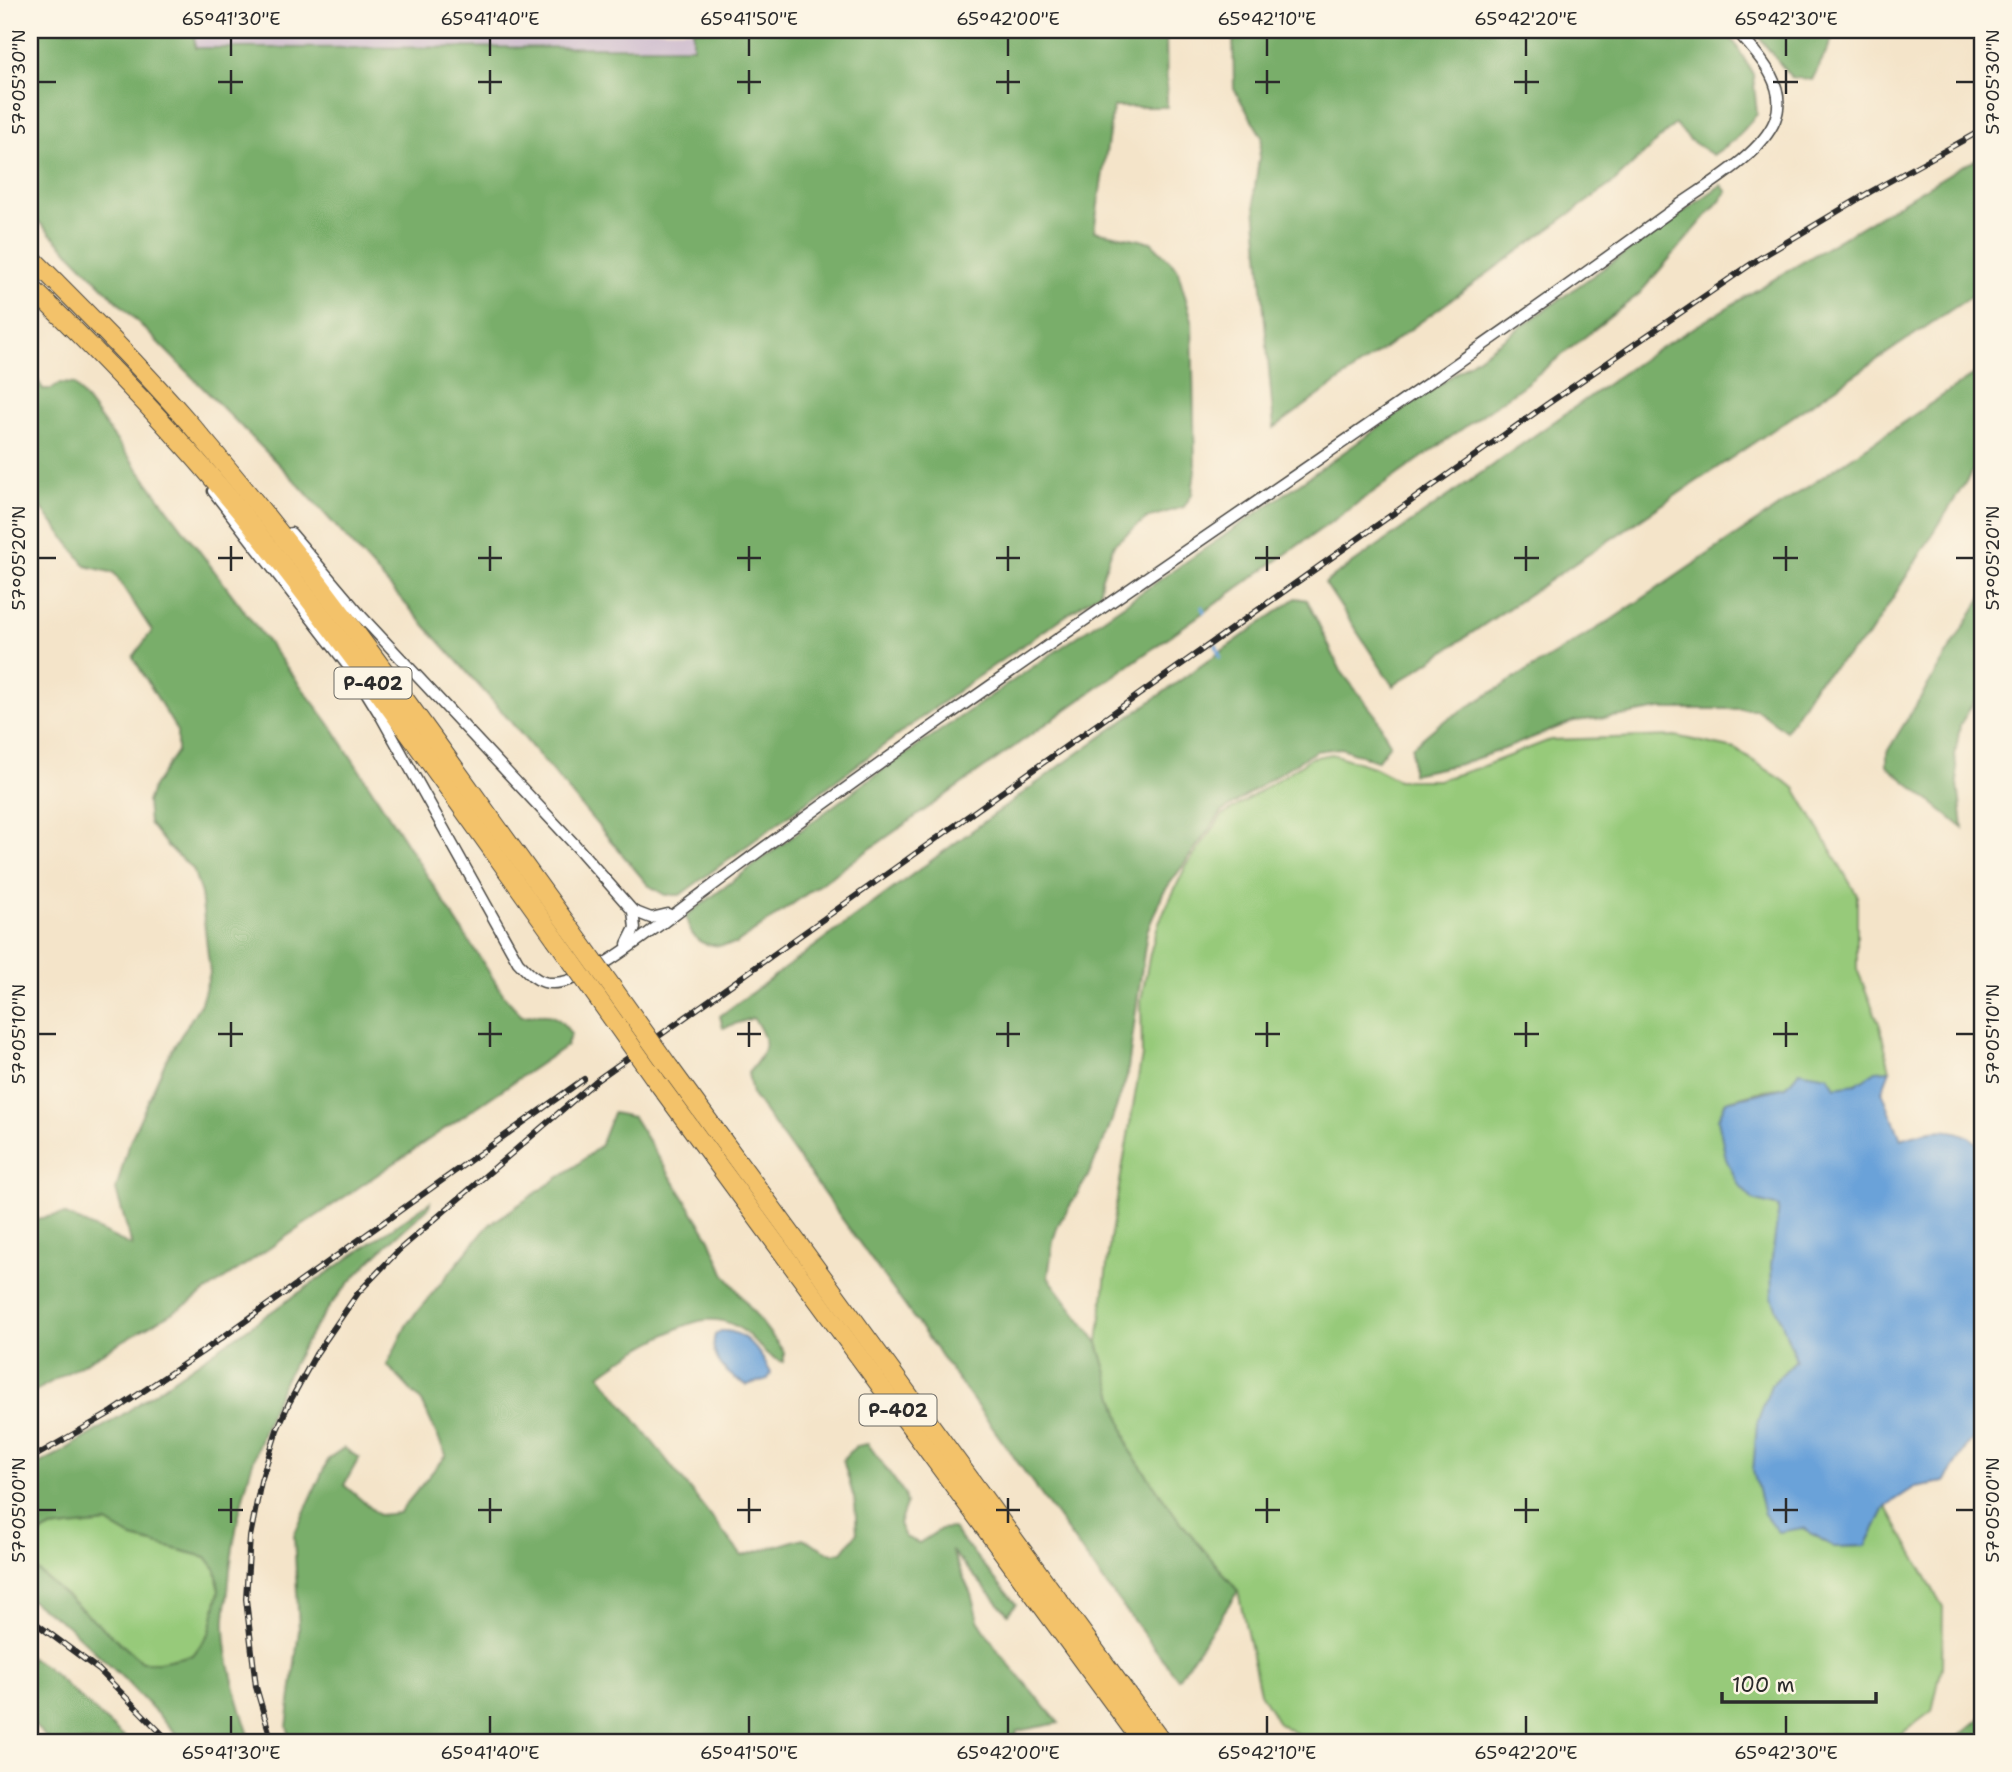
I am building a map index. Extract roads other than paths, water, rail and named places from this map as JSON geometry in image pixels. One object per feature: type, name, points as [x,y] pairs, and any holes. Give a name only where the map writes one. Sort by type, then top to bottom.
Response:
[{"type":"main road","name":"Р-402","points":[[30,256],[143,372],[192,427],[366,646],[562,933],[1142,1742]]},
{"type":"main road","name":"Р-402","points":[[31,289],[176,440],[237,509],[354,657],[562,933]]},
{"type":"main road","name":"Р-402","points":[[662,1073],[1162,1742]]},
{"type":"street","points":[[176,440],[358,679],[518,962],[537,979],[558,983],[576,978],[613,957],[976,697],[1426,386],[1748,154],[1771,128],[1776,119],[1779,99],[1770,72],[1736,30]]},
{"type":"street","points":[[192,427],[247,481],[362,617],[576,846],[633,911],[643,916],[659,918],[703,892]]},
{"type":"street","points":[[613,957],[634,933],[636,921],[633,911]]},
{"type":"water","points":[[1890,1070],[1882,1091],[1901,1139],[1944,1130],[1964,1135],[1982,1148],[1982,1432],[1969,1443],[1944,1482],[1915,1487],[1886,1506],[1866,1546],[1834,1547],[1803,1528],[1778,1532],[1764,1514],[1753,1471],[1757,1423],[1771,1385],[1796,1360],[1772,1297],[1771,1265],[1779,1207],[1753,1200],[1738,1184],[1726,1159],[1718,1119],[1726,1101],[1786,1087],[1799,1071],[1828,1076],[1835,1087],[1856,1084],[1876,1071]]},
{"type":"water","points":[[721,1331],[738,1334],[752,1344],[771,1373],[768,1379],[747,1385],[727,1372],[717,1359],[715,1351],[715,1335]]},
{"type":"waterway","points":[[1202,607],[1204,612]]},
{"type":"waterway","points":[[1216,645],[1220,657]]},
{"type":"railway","points":[[272,1742],[256,1687],[246,1599],[250,1537],[261,1481],[277,1430],[316,1354],[358,1293],[399,1250],[597,1080],[1546,405],[1760,258],[1870,192],[1982,130]]},
{"type":"railway","points":[[30,1459],[112,1412],[202,1352],[584,1079]]},
{"type":"railway","points":[[30,1619],[99,1670],[170,1742]]}]
